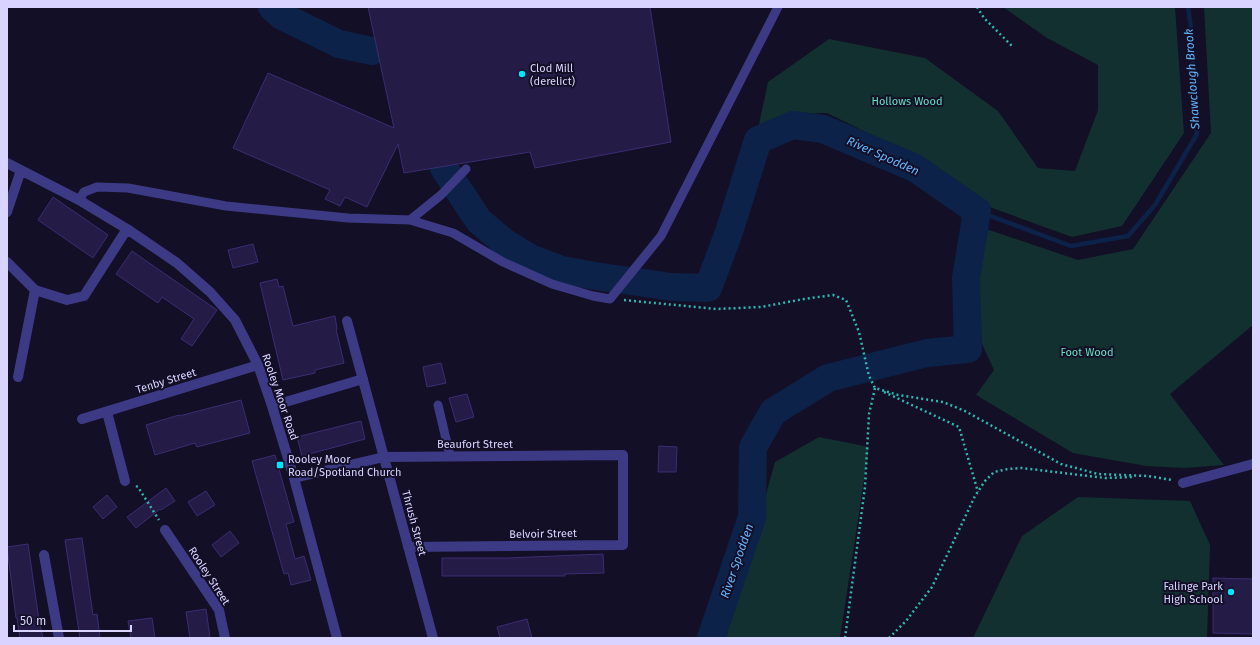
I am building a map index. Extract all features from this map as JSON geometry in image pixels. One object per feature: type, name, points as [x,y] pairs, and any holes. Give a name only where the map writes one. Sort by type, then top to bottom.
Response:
[{"type":"street","name":"Rooley Moor Road","points":[[7,163],[79,200],[127,229],[177,263],[210,292],[235,320],[258,365],[272,406],[294,478],[337,638]]},
{"type":"street","points":[[7,212],[21,170]]},
{"type":"street","points":[[7,262],[35,290],[67,300],[84,296],[127,229]]},
{"type":"street","points":[[18,377],[35,290]]},
{"type":"street","name":"Thrush Street","points":[[347,321],[433,638]]},
{"type":"street","name":"Tenby Street","points":[[82,419],[258,365]]},
{"type":"street","points":[[272,406],[363,379]]},
{"type":"street","points":[[107,412],[124,481]]},
{"type":"street","name":"Beaufort Street","points":[[294,478],[384,457],[624,455],[624,490]]},
{"type":"street","points":[[1183,482],[1253,464]]},
{"type":"street","name":"Belvoir Street","points":[[408,547],[624,545],[624,490]]},
{"type":"street","name":"Rooley Street","points":[[165,530],[219,610],[225,638]]},
{"type":"street","points":[[44,555],[58,638]]},
{"type":"lane","points":[[79,200],[84,192],[97,186],[128,188],[226,206],[348,218],[410,220],[453,233],[503,262],[552,284],[593,296],[610,299],[640,260],[661,236],[778,7]]},
{"type":"lane","points":[[410,220],[441,195],[466,169]]},
{"type":"lane","points":[[438,405],[450,456]]},
{"type":"path","points":[[977,7],[984,18],[1012,47]]},
{"type":"path","points":[[610,299],[716,310],[761,307],[833,295],[846,300],[859,332],[869,376],[875,388],[959,427],[978,492]]},
{"type":"path","points":[[875,388],[898,395],[943,402],[965,411],[1061,464],[1098,474],[1148,476],[1183,482]]},
{"type":"path","points":[[845,638],[865,487],[869,414],[875,388]]},
{"type":"path","points":[[889,638],[906,621],[932,587],[978,492],[985,481],[994,472],[1022,468],[1105,478],[1148,476]]},
{"type":"path","points":[[124,481],[138,487],[165,530]]},
{"type":"green space","name":"Hollows Wood","points":[[1003,7],[1175,7],[1184,133],[1122,226],[1072,237],[984,205],[927,162],[827,113],[793,114],[758,129],[768,82],[829,39],[925,58],[998,111],[1038,168],[1075,171],[1098,110],[1098,65],[1047,38]]},
{"type":"green space","name":"Foot Wood","points":[[1204,7],[1253,7],[1253,325],[1170,394],[1224,465],[1185,468],[1146,466],[1073,453],[976,395],[994,370],[982,344],[977,296],[983,228],[1078,260],[1133,249],[1211,133]]},
{"type":"green space","points":[[819,437],[869,447],[840,638],[726,638],[775,462]]},
{"type":"green space","points":[[1078,497],[1190,501],[1210,545],[1207,638],[973,638],[1022,536]]},
{"type":"building","name":"Clod Mill (derelict)","points":[[368,7],[650,7],[671,142],[535,168],[530,152],[404,173],[398,144],[367,207],[345,197],[340,206],[325,199],[330,190],[233,148],[268,73],[394,128]]},
{"type":"building","points":[[53,197],[108,235],[93,258],[38,220]]},
{"type":"building","points":[[253,244],[258,262],[233,268],[228,250]]},
{"type":"building","points":[[132,251],[217,310],[192,346],[181,339],[194,319],[162,297],[158,303],[116,274]]},
{"type":"building","points":[[277,279],[279,287],[283,286],[293,326],[335,316],[336,329],[344,363],[315,370],[315,373],[283,380],[260,283]]},
{"type":"building","points":[[441,363],[446,383],[427,387],[423,367]]},
{"type":"building","points":[[467,394],[474,417],[456,422],[449,398]]},
{"type":"building","points":[[241,400],[250,433],[197,447],[195,443],[155,455],[146,425],[179,415]]},
{"type":"building","points":[[361,421],[365,439],[302,456],[297,437]]},
{"type":"building","points":[[659,446],[677,447],[676,472],[658,472]]},
{"type":"building","points":[[275,455],[294,522],[286,524],[295,559],[304,556],[311,580],[291,585],[288,573],[284,574],[252,461]]},
{"type":"building","points":[[166,488],[175,501],[161,510],[160,509],[136,528],[127,517]]},
{"type":"building","points":[[206,491],[215,505],[197,516],[188,502]]},
{"type":"building","points":[[107,495],[117,507],[103,519],[93,507]]},
{"type":"building","points":[[230,531],[239,543],[221,557],[212,545]]},
{"type":"building","points":[[82,538],[93,615],[97,614],[100,638],[80,638],[65,540]]},
{"type":"building","points":[[28,544],[43,638],[20,638],[16,618],[7,547]]},
{"type":"building","points":[[603,554],[604,573],[565,574],[565,576],[442,576],[442,558],[507,558]]},
{"type":"building","points":[[1213,578],[1253,579],[1253,634],[1213,633]]},
{"type":"building","points":[[206,609],[210,638],[190,638],[186,612]]},
{"type":"building","points":[[152,618],[155,638],[131,638],[128,621]]},
{"type":"building","points":[[527,619],[532,638],[500,638],[497,627]]},
{"type":"waterway","name":"River Spodden","points":[[272,7],[282,16],[339,44],[372,51]]},
{"type":"waterway","name":"Shawclough Brook","points":[[977,211],[1071,246],[1128,236],[1155,205],[1197,134],[1191,28],[1188,7]]},
{"type":"waterway","name":"River Spodden","points":[[444,168],[479,221],[504,242],[530,258],[562,270],[672,287],[708,288],[729,232],[758,140],[793,125],[823,129],[915,168],[977,211],[966,278],[968,349],[927,353],[828,378],[773,412],[753,447],[752,517],[711,638]]},
{"type":"place","name":"Clod Mill (derelict)","points":[[522,74]]},
{"type":"place","name":"Rooley Moor Road/Spotland Church","points":[[280,465]]},
{"type":"place","name":"Falinge Park High School","points":[[1231,592]]}]
